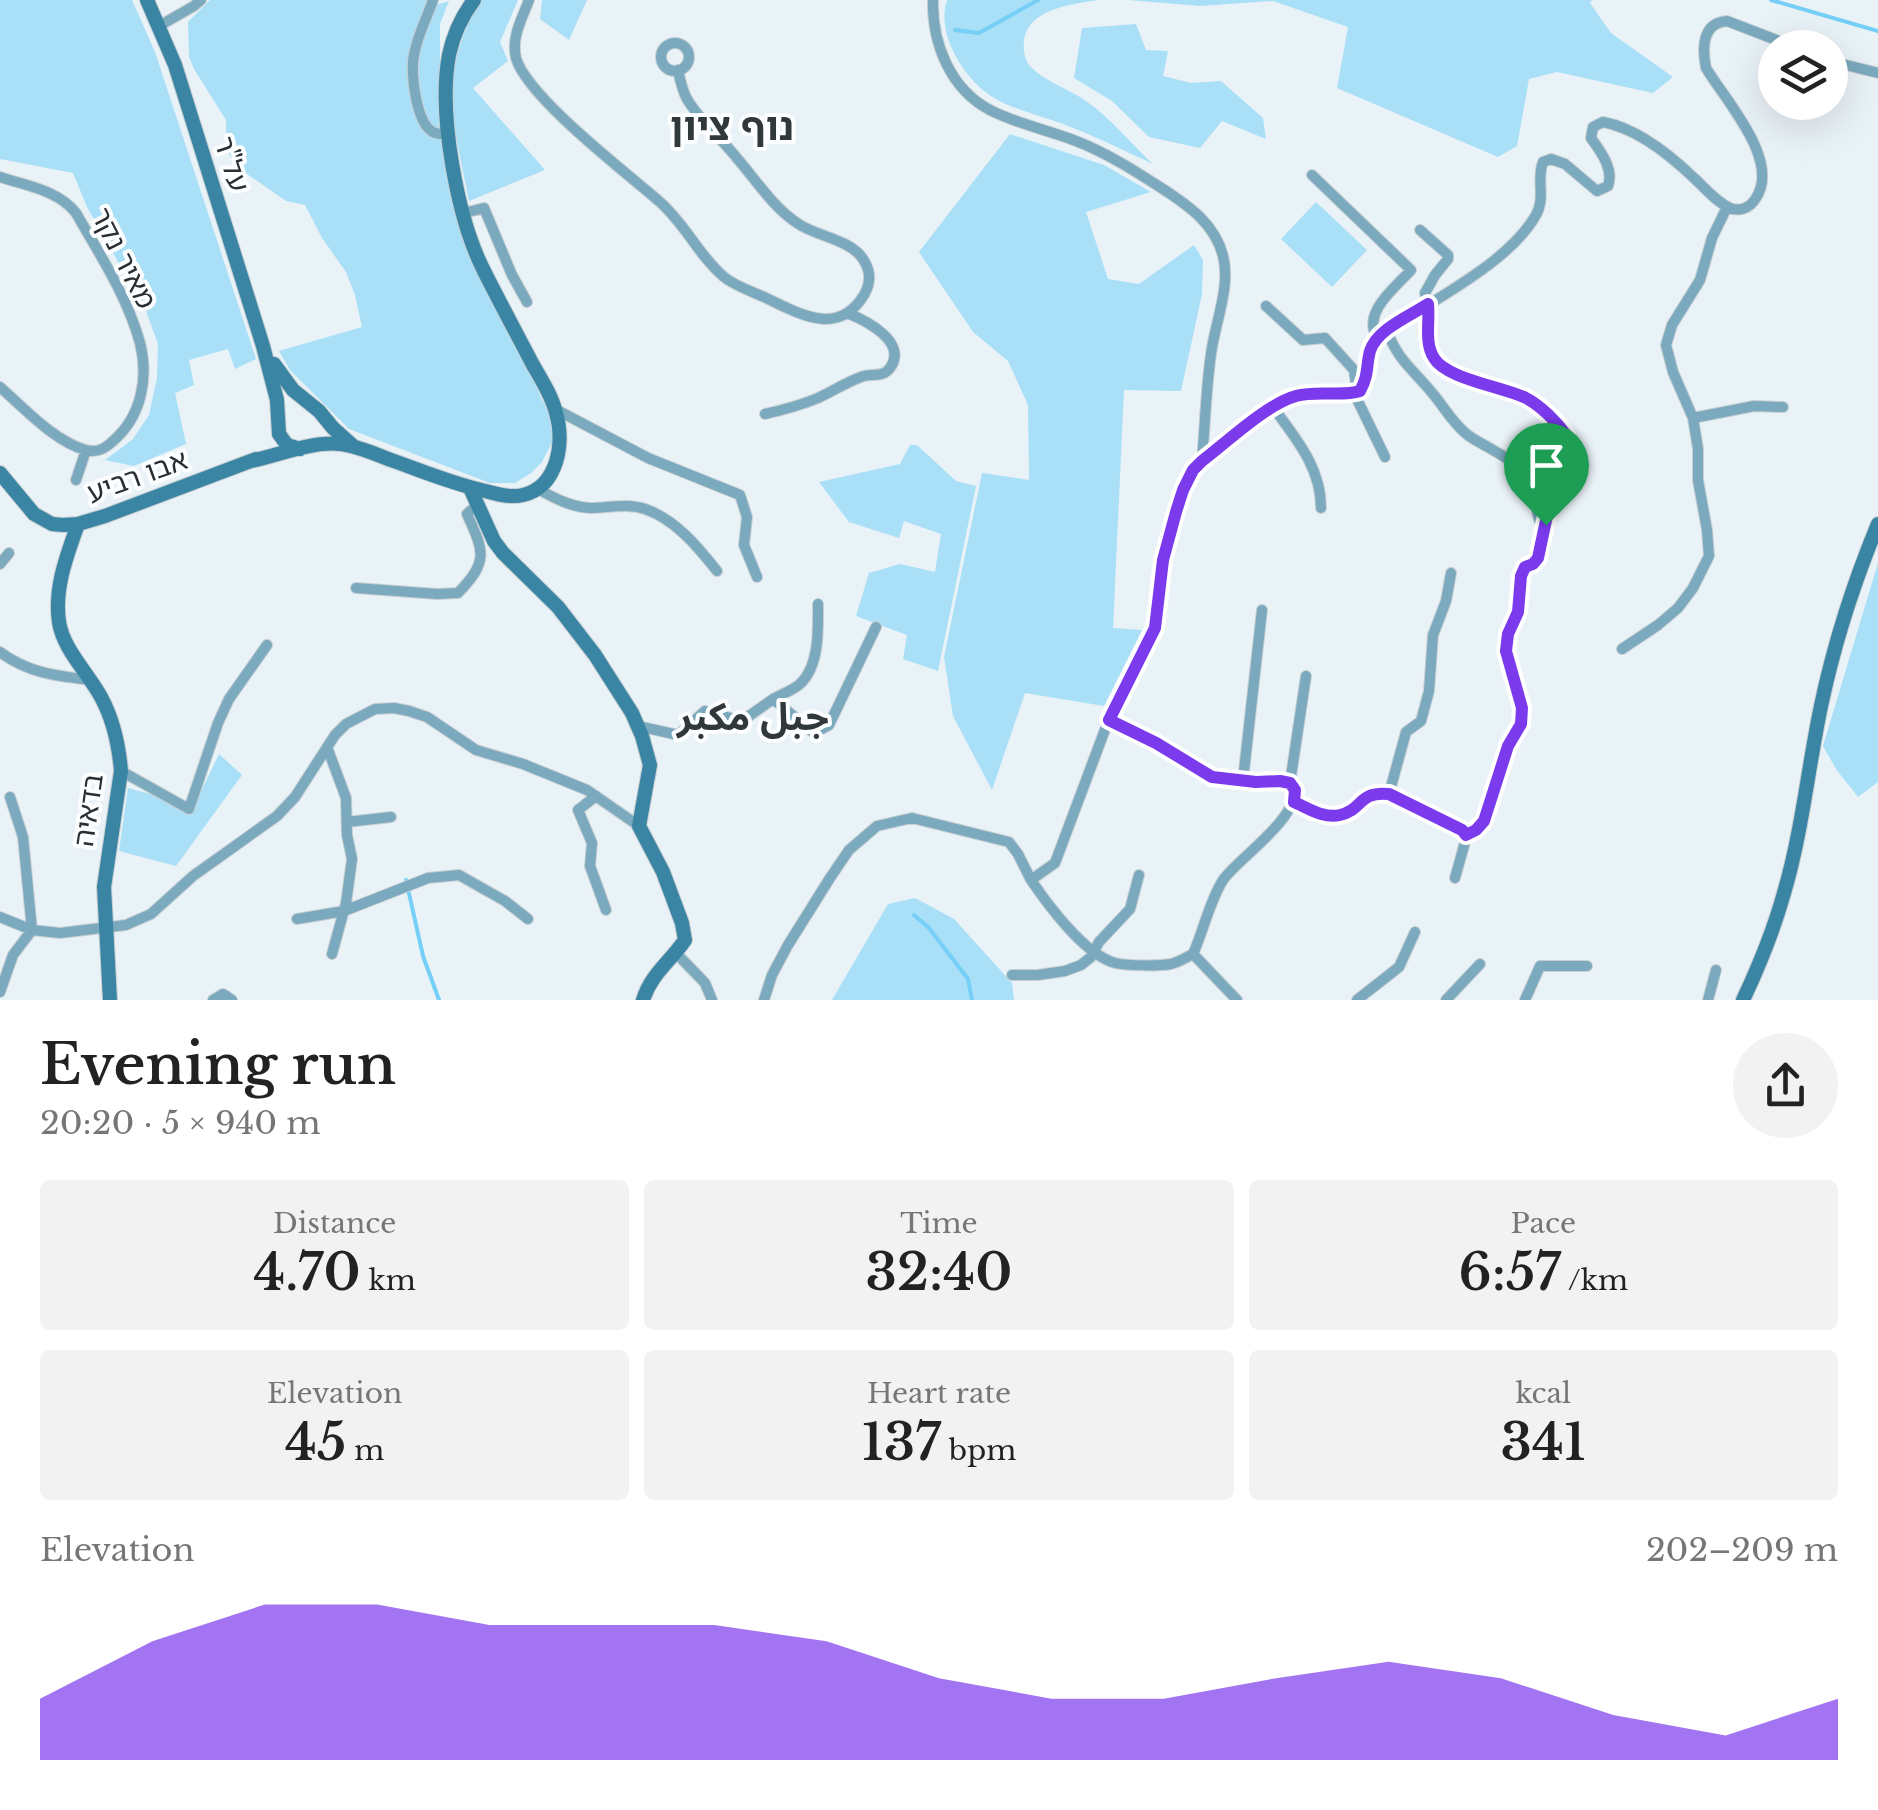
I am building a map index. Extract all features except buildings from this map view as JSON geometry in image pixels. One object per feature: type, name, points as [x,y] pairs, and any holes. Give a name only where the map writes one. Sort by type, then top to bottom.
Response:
[{"type":"street","name":"על\"ר","points":[[147,0],[175,65],[264,346],[279,426]]},
{"type":"street","points":[[159,26],[201,0]]},
{"type":"street","points":[[433,0],[413,56],[414,84],[429,130],[449,135]]},
{"type":"street","points":[[323,418],[357,448],[504,496],[522,496],[538,488],[554,470],[560,442],[556,409],[481,266],[456,181],[446,83],[458,27],[474,0]]},
{"type":"street","points":[[529,0],[517,26],[515,43],[516,58],[525,75],[574,128],[681,222],[715,268],[733,283],[812,318],[828,320],[847,313],[858,304],[870,282],[865,261],[852,249],[796,223],[772,202],[688,99],[678,70]]},
{"type":"street","points":[[933,0],[932,16],[943,58],[969,96],[1006,117],[1085,145],[1131,168],[1186,204],[1215,235],[1226,276],[1212,351],[1202,461]]},
{"type":"street","points":[[1032,880],[1054,863],[1109,720],[1155,628],[1163,560],[1183,490],[1193,470],[1273,406],[1305,394],[1360,391],[1368,375],[1370,350],[1382,334],[1511,246],[1525,229],[1538,212],[1543,162],[1551,158],[1565,164],[1597,190],[1608,186],[1608,165],[1591,138],[1594,127],[1603,122],[1619,125],[1651,144],[1727,207],[1747,208],[1758,197],[1760,156],[1706,68],[1705,38],[1717,21],[1727,20],[1758,32]]},
{"type":"street","points":[[671,37],[688,52],[687,64],[678,70],[668,69],[661,58],[671,37]]},
{"type":"street","points":[[1848,66],[1878,73]]},
{"type":"street","points":[[1312,176],[1411,270],[1376,311],[1372,329],[1382,334],[1453,422],[1512,462],[1530,482],[1537,515],[1546,525]]},
{"type":"street","name":"מאיר נקר","points":[[0,177],[43,190],[68,203],[123,297],[134,324],[143,370],[139,406],[125,431],[106,448],[86,450]]},
{"type":"street","points":[[1622,649],[1678,608],[1709,556],[1698,480],[1698,449],[1692,418],[1668,355],[1667,334],[1700,280],[1712,238],[1727,207]]},
{"type":"street","points":[[464,213],[484,208],[527,302]]},
{"type":"street","points":[[1420,230],[1448,256],[1425,293],[1434,358],[1457,374],[1531,400],[1566,435],[1538,558],[1525,567],[1521,576],[1518,612],[1508,634],[1506,651],[1522,708],[1521,724],[1508,746],[1484,821],[1466,835]]},
{"type":"street","points":[[1266,306],[1303,340],[1326,338],[1354,370],[1356,392],[1385,456]]},
{"type":"street","points":[[764,414],[799,406],[866,374],[880,376],[888,372],[894,357],[887,338],[878,328],[847,313]]},
{"type":"street","name":"על\"ר","points":[[264,346],[280,374],[307,403]]},
{"type":"street","points":[[0,387],[64,440],[86,450],[76,480]]},
{"type":"street","points":[[300,402],[320,411],[323,418],[324,430],[307,447],[288,445],[279,426],[287,407],[300,402]]},
{"type":"street","points":[[1273,406],[1310,458],[1321,492],[1321,508]]},
{"type":"street","points":[[1692,418],[1754,406],[1783,406]]},
{"type":"street","points":[[556,409],[648,458],[740,496],[747,518],[744,546],[757,577]]},
{"type":"street","name":"אבו רביע","points":[[0,473],[22,502],[43,520],[78,524],[268,453],[276,445],[279,426]]},
{"type":"street","name":"אבו רביע","points":[[251,461],[307,447],[336,444],[357,448]]},
{"type":"street","points":[[470,488],[494,541],[558,607],[595,656],[638,726],[650,765],[639,826]]},
{"type":"street","points":[[538,488],[558,500],[586,508],[646,509],[695,544],[716,571]]},
{"type":"street","points":[[356,588],[458,594],[475,575],[482,548],[467,514],[478,505]]},
{"type":"street","name":"בדאיה","points":[[78,524],[65,560],[59,622],[63,636],[103,700],[121,772],[104,887],[110,1000]]},
{"type":"street","points":[[1743,1000],[1784,894],[1835,651],[1878,524]]},
{"type":"street","points":[[0,564],[9,552]]},
{"type":"street","points":[[1389,794],[1406,732],[1420,721],[1429,691],[1433,634],[1451,574]]},
{"type":"street","points":[[638,726],[678,735],[706,712],[742,721],[772,698],[800,684],[812,668],[818,604]]},
{"type":"street","points":[[1243,780],[1262,610]]},
{"type":"street","points":[[772,698],[814,733],[828,725],[876,626]]},
{"type":"street","points":[[121,772],[188,809],[229,699],[267,645]]},
{"type":"street","points":[[0,652],[24,668],[50,676],[91,680]]},
{"type":"street","points":[[1290,783],[1306,676]]},
{"type":"street","points":[[0,917],[32,930],[60,933],[126,924],[151,914],[193,876],[277,816],[295,797],[335,735],[358,716],[375,709],[394,708],[427,718],[476,750],[523,764],[596,796],[639,826],[663,872],[685,940],[649,983],[643,1000]]},
{"type":"street","points":[[764,1000],[772,975],[811,906],[849,850],[878,826],[912,818],[1009,842],[1046,902],[1094,951],[1114,962],[1172,964],[1193,954],[1224,879],[1288,814],[1295,790],[1290,783],[1280,781],[1212,777],[1109,720]]},
{"type":"street","points":[[327,747],[346,798],[352,859],[344,912],[332,954]]},
{"type":"street","points":[[1294,802],[1325,815],[1339,816],[1363,798],[1389,794],[1466,835]]},
{"type":"street","points":[[596,796],[578,810],[592,843],[590,866],[606,910]]},
{"type":"street","points":[[0,992],[13,955],[32,930],[23,836],[10,797]]},
{"type":"street","points":[[347,822],[391,817]]},
{"type":"street","points":[[1456,878],[1466,835]]},
{"type":"street","points":[[297,919],[344,912],[428,878],[459,875],[528,918]]},
{"type":"street","points":[[1012,976],[1038,976],[1081,965],[1130,908],[1139,875]]},
{"type":"street","points":[[1357,1000],[1398,967],[1416,932]]},
{"type":"street","points":[[676,953],[705,983],[712,1000]]},
{"type":"street","points":[[1193,954],[1238,1000]]},
{"type":"street","points":[[1446,1000],[1480,964]]},
{"type":"street","points":[[1525,1000],[1540,966],[1587,966]]},
{"type":"street","points":[[1708,1000],[1716,970]]},
{"type":"street","points":[[212,1000],[223,994],[232,1000]]},
{"type":"shaded area","points":[[0,0],[132,0],[155,52],[256,359],[235,369],[228,349],[189,360],[194,385],[175,393],[186,444],[134,466],[105,460],[133,439],[149,415],[157,378],[158,344],[146,311],[87,207],[73,173],[0,159]]},
{"type":"shaded area","points":[[210,0],[435,0],[439,4],[449,1],[440,24],[440,115],[453,187],[554,428],[553,441],[531,473],[515,483],[490,483],[349,429],[290,370],[279,351],[362,327],[346,272],[305,205],[286,201],[240,169],[226,148],[226,120],[189,57],[188,22]]},
{"type":"shaded area","points":[[480,0],[518,0],[500,42],[508,61],[473,88],[545,170],[469,201],[456,134],[452,82],[462,41]]},
{"type":"shaded area","points":[[542,0],[587,0],[569,40],[540,19]]},
{"type":"shaded area","points":[[947,0],[1098,0],[1053,10],[1033,22],[1024,41],[1025,57],[1039,74],[1095,108],[1153,164],[988,94],[961,65],[948,39]]},
{"type":"shaded area","points":[[1128,0],[1592,0],[1590,3],[1611,33],[1673,77],[1653,93],[1557,72],[1529,79],[1517,146],[1498,157],[1337,88],[1348,27],[1273,1],[1200,6]]},
{"type":"shaded area","points":[[1136,24],[1146,50],[1168,51],[1163,76],[1191,83],[1221,81],[1263,118],[1266,139],[1222,121],[1200,148],[1149,137],[1112,101],[1074,78],[1082,28]]},
{"type":"shaded area","points":[[1010,134],[1104,165],[1151,192],[1086,212],[1108,279],[1139,284],[1194,245],[1203,260],[1202,294],[1181,391],[1124,390],[1113,628],[1142,630],[1104,706],[1025,693],[992,790],[953,716],[944,657],[982,473],[1029,480],[1028,405],[1008,361],[973,332],[919,252]]},
{"type":"shaded area","points":[[1316,202],[1367,250],[1332,287],[1281,239]]},
{"type":"shaded area","points":[[910,445],[917,445],[956,481],[976,486],[938,671],[903,659],[907,635],[856,616],[869,573],[900,564],[935,572],[941,534],[904,521],[899,538],[849,522],[819,482],[900,464]]},
{"type":"shaded area","points":[[1878,563],[1878,782],[1858,797],[1823,746]]},
{"type":"shaded area","points":[[219,754],[242,775],[176,866],[119,851],[128,788],[194,806]]},
{"type":"shaded area","points":[[915,898],[954,919],[1012,983],[1014,1000],[832,1000],[888,904]]},
{"type":"waterway","points":[[955,30],[979,33],[1038,0]]},
{"type":"waterway","points":[[1771,0],[1878,31]]},
{"type":"waterway","points":[[406,880],[423,956],[439,1000]]},
{"type":"waterway","points":[[914,915],[929,928],[968,979],[972,1000]]},
{"type":"district","name":"נוף ציון","points":[[732,127]]},
{"type":"district","name":"جبل مكبر","points":[[753,717]]},
{"type":"route","points":[[1428,304],[1434,358],[1457,374],[1531,400],[1566,435],[1546,525],[1538,558],[1525,567],[1521,576],[1518,612],[1508,634],[1506,651],[1522,708],[1521,724],[1508,746],[1484,821],[1466,835],[1389,794],[1363,798],[1339,816],[1325,815],[1294,802],[1295,790],[1290,783],[1212,777],[1109,720],[1155,628],[1163,560],[1183,490],[1193,470],[1273,406],[1290,398],[1322,392],[1360,391],[1368,375],[1370,350],[1377,338],[1428,304]]}]
